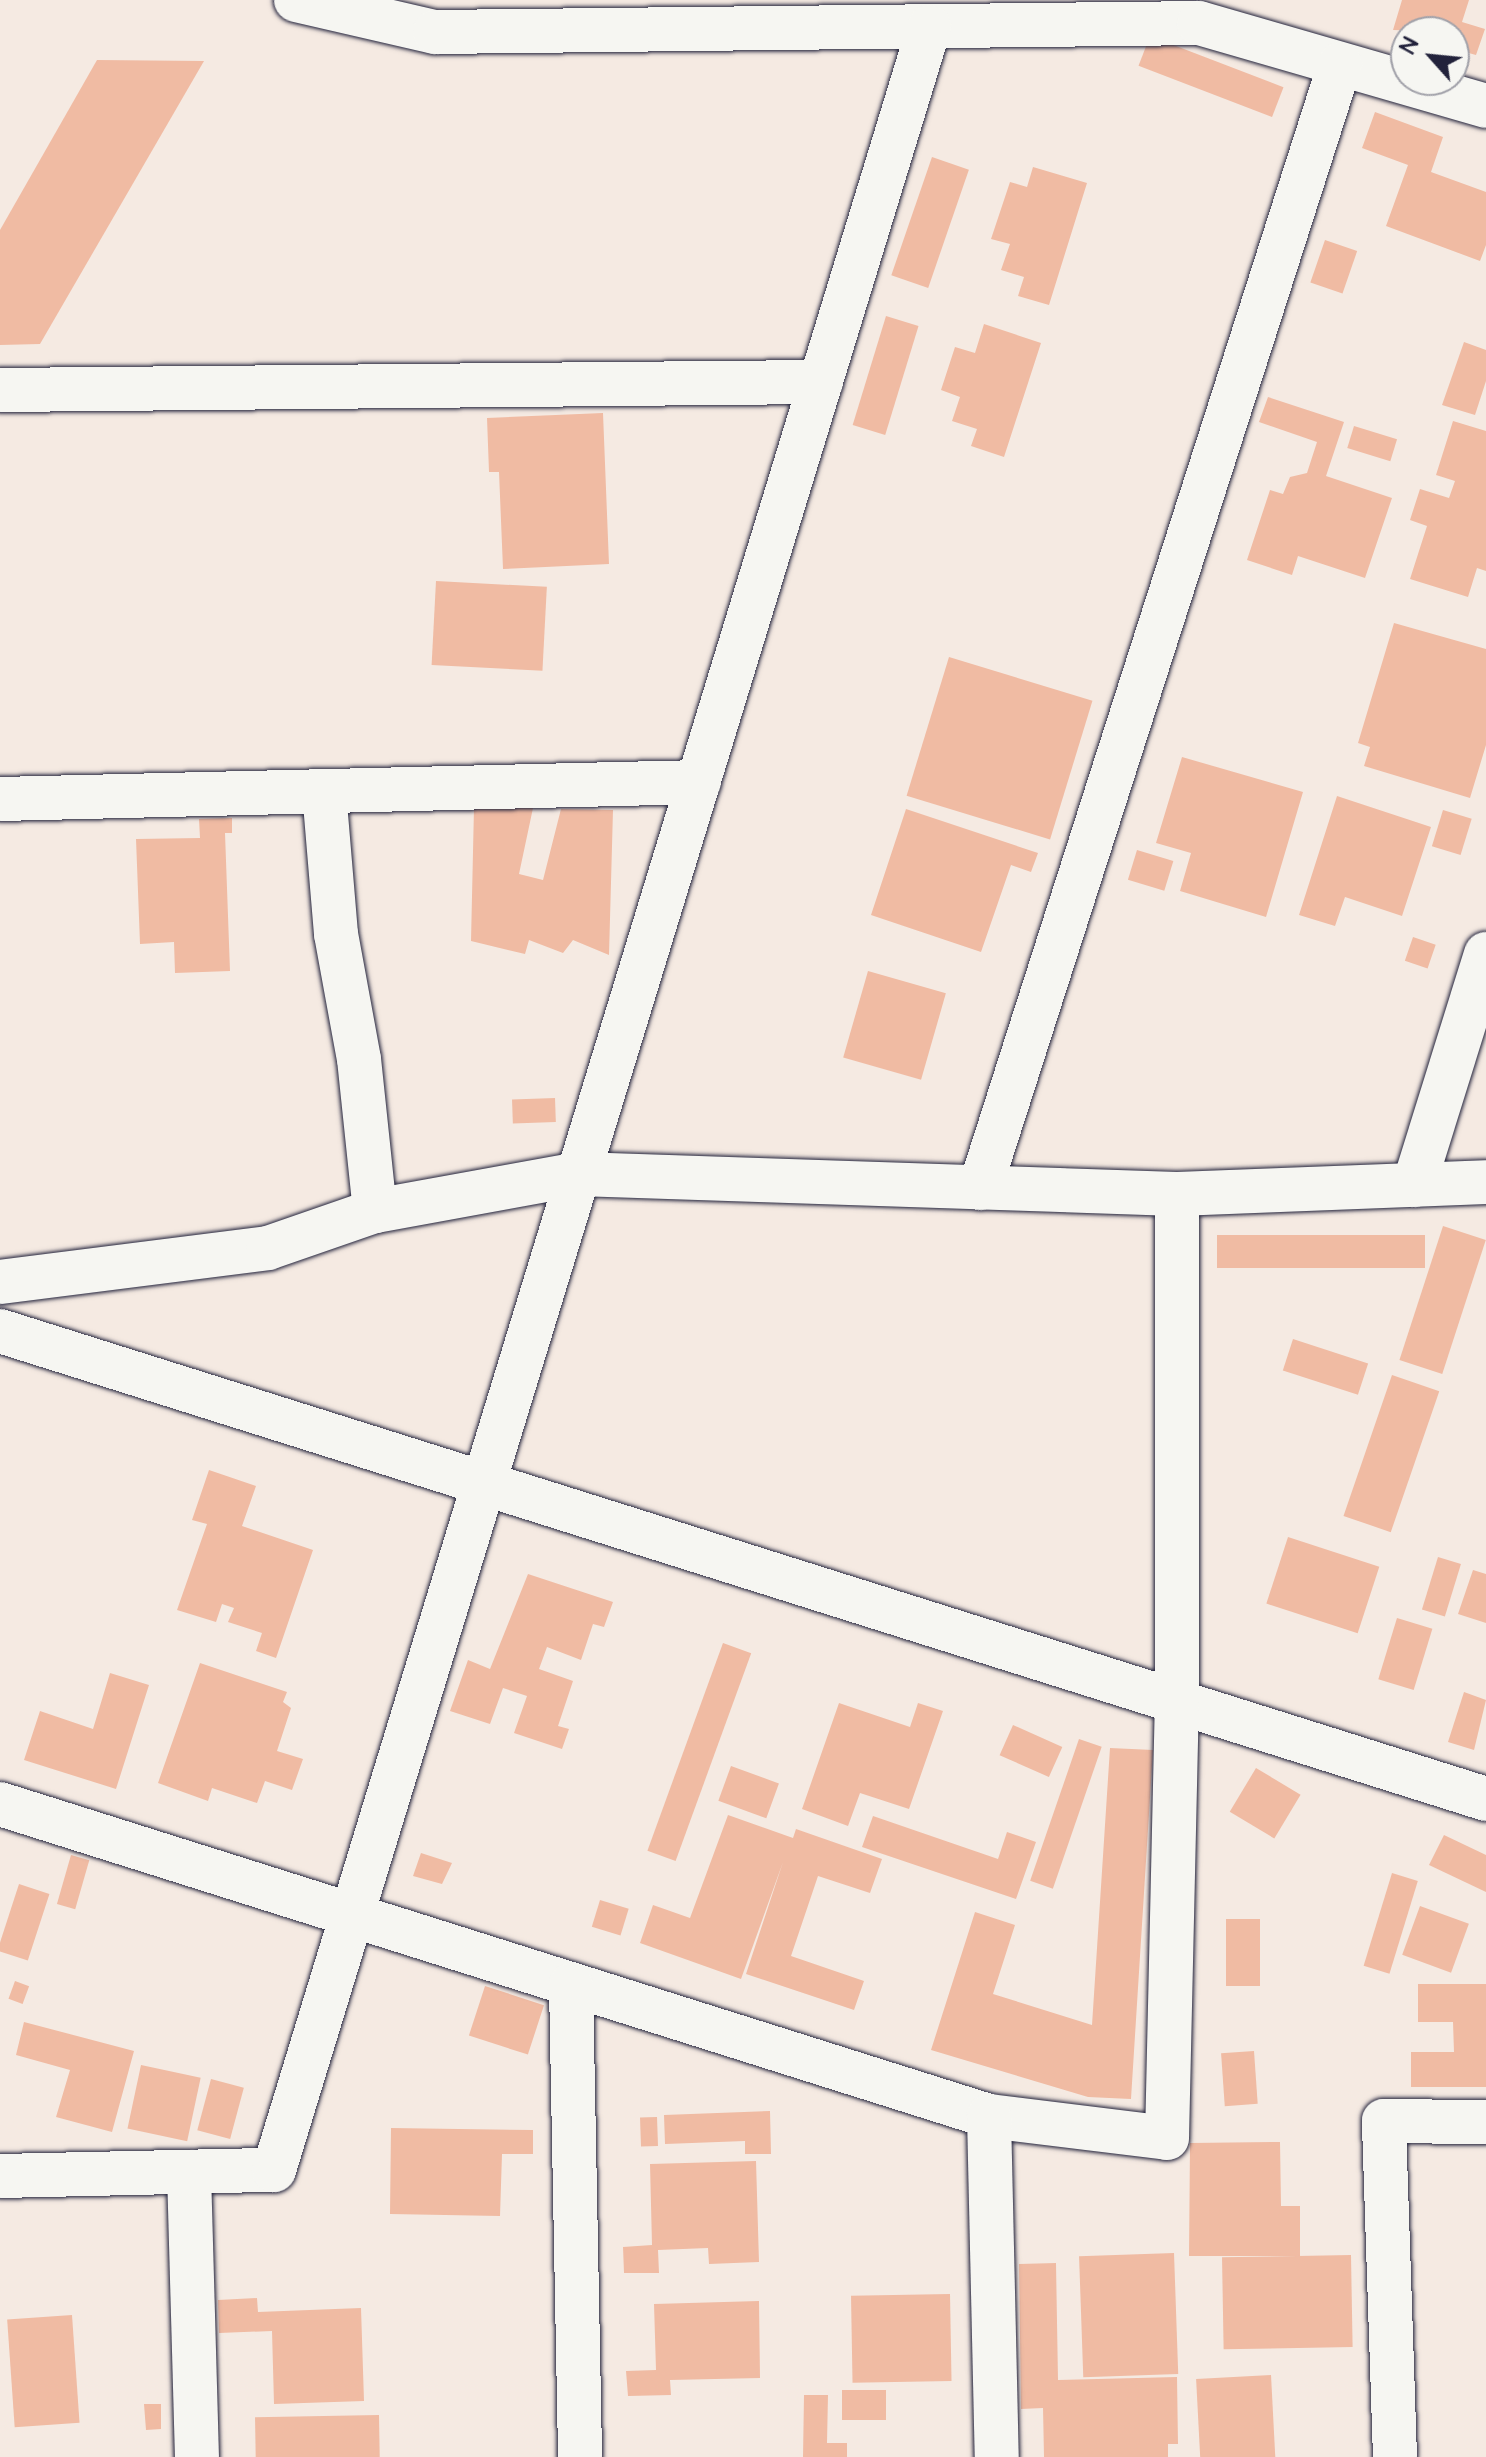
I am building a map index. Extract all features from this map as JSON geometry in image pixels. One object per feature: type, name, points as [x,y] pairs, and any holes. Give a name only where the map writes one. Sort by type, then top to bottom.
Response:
[{"type":"street","points":[[296,0],[435,32],[929,27],[996,13],[1199,23],[1486,106]]},
{"type":"street","points":[[0,2176],[274,2170],[929,27]]},
{"type":"street","points":[[980,1188],[1340,64]]},
{"type":"street","points":[[0,390],[821,382]]},
{"type":"street","points":[[0,799],[699,782]]},
{"type":"street","points":[[324,791],[336,934],[359,1059],[375,1211]]},
{"type":"street","points":[[1414,1185],[1486,954]]},
{"type":"street","points":[[0,1282],[268,1248],[375,1211],[578,1174],[1177,1194],[1486,1182]]},
{"type":"street","points":[[0,1804],[989,2116],[1167,2138],[1177,1702],[1177,1194]]},
{"type":"street","points":[[0,1331],[1486,1799]]},
{"type":"street","points":[[571,1985],[580,2457]]},
{"type":"street","points":[[989,2116],[997,2457]]},
{"type":"street","points":[[1395,2457],[1384,2121],[1486,2122]]},
{"type":"street","points":[[189,2172],[197,2457]]},
{"type":"building","points":[[1402,0],[1469,0],[1464,16],[1397,16]]},
{"type":"building","points":[[1470,24],[1485,29],[1476,55],[1470,53]]},
{"type":"building","points":[[1150,36],[1284,87],[1272,117],[1139,66]]},
{"type":"building","points":[[97,60],[204,61],[40,344],[0,345],[0,230]]},
{"type":"building","points":[[1375,112],[1443,137],[1431,172],[1486,192],[1486,245],[1480,261],[1386,226],[1408,165],[1362,148]]},
{"type":"building","points":[[932,157],[969,170],[928,288],[891,275]]},
{"type":"building","points":[[1033,167],[1087,183],[1049,305],[1018,296],[1024,277],[1001,270],[1010,244],[991,239],[1010,182],[1027,187]]},
{"type":"building","points":[[1325,240],[1357,251],[1342,294],[1310,283]]},
{"type":"building","points":[[886,316],[919,326],[885,435],[853,425]]},
{"type":"building","points":[[984,324],[1041,343],[1004,457],[971,446],[977,429],[952,421],[960,397],[941,390],[955,347],[975,353]]},
{"type":"building","points":[[1464,342],[1486,350],[1486,381],[1475,415],[1442,405]]},
{"type":"building","points":[[1268,397],[1344,422],[1326,476],[1392,498],[1365,578],[1298,556],[1292,575],[1247,560],[1270,490],[1283,494],[1290,477],[1307,473],[1317,442],[1259,422]]},
{"type":"building","points":[[603,413],[609,564],[503,569],[499,472],[489,472],[487,418]]},
{"type":"building","points":[[1453,421],[1486,431],[1486,571],[1477,568],[1468,597],[1410,579],[1427,526],[1410,520],[1420,489],[1449,498],[1455,481],[1436,475]]},
{"type":"building","points":[[1354,426],[1397,439],[1390,461],[1347,448]]},
{"type":"building","points":[[436,581],[547,587],[542,671],[432,665]]},
{"type":"building","points":[[1394,623],[1486,649],[1486,745],[1470,798],[1364,766],[1370,747],[1358,743]]},
{"type":"building","points":[[949,657],[1092,701],[1050,840],[907,796]]},
{"type":"building","points":[[1182,757],[1303,792],[1266,917],[1180,891],[1191,853],[1156,843]]},
{"type":"building","points":[[1337,796],[1431,827],[1402,916],[1345,897],[1335,926],[1299,915]]},
{"type":"building","points":[[474,807],[533,808],[519,874],[543,880],[561,809],[613,810],[609,955],[573,940],[563,953],[529,940],[525,954],[471,941]]},
{"type":"building","points":[[906,809],[1038,853],[1031,872],[1011,865],[981,952],[871,915]]},
{"type":"building","points":[[1443,810],[1472,819],[1461,855],[1432,846]]},
{"type":"building","points":[[232,818],[232,833],[225,833],[230,971],[175,973],[174,942],[140,944],[136,839],[200,838],[199,819]]},
{"type":"building","points":[[1137,850],[1173,861],[1164,891],[1128,880]]},
{"type":"building","points":[[1413,937],[1436,945],[1428,968],[1405,961]]},
{"type":"building","points":[[868,971],[946,993],[921,1080],[843,1058]]},
{"type":"building","points":[[555,1098],[556,1122],[513,1123],[512,1100]]},
{"type":"building","points":[[1443,1226],[1486,1240],[1442,1374],[1399,1360]]},
{"type":"building","points":[[1217,1235],[1425,1235],[1425,1268],[1217,1268]]},
{"type":"building","points":[[1293,1339],[1368,1363],[1358,1395],[1283,1370]]},
{"type":"building","points":[[1392,1375],[1439,1391],[1391,1532],[1343,1516]]},
{"type":"building","points":[[209,1470],[256,1486],[242,1526],[313,1550],[276,1658],[256,1651],[262,1633],[228,1622],[234,1608],[222,1604],[216,1622],[177,1610],[207,1524],[192,1520]]},
{"type":"building","points":[[1288,1537],[1379,1567],[1358,1633],[1266,1604]]},
{"type":"building","points":[[1438,1557],[1461,1564],[1445,1617],[1422,1610]]},
{"type":"building","points":[[1473,1570],[1486,1574],[1486,1623],[1458,1614]]},
{"type":"building","points":[[528,1574],[613,1602],[604,1627],[593,1624],[581,1660],[547,1647],[539,1669],[573,1681],[558,1726],[569,1729],[562,1749],[514,1733],[527,1696],[503,1688],[490,1724],[450,1711],[468,1660],[490,1669]]},
{"type":"building","points":[[1397,1618],[1432,1629],[1414,1690],[1378,1679]]},
{"type":"building","points":[[723,1643],[751,1653],[676,1861],[647,1851]]},
{"type":"building","points":[[200,1663],[287,1692],[283,1702],[291,1708],[277,1751],[303,1759],[292,1790],[265,1781],[257,1803],[212,1788],[208,1801],[158,1783]]},
{"type":"building","points":[[110,1673],[149,1685],[116,1789],[24,1760],[40,1711],[93,1729]]},
{"type":"building","points":[[1464,1692],[1486,1700],[1474,1750],[1448,1742]]},
{"type":"building","points":[[839,1703],[910,1727],[918,1703],[943,1711],[909,1809],[860,1793],[848,1826],[802,1809]]},
{"type":"building","points":[[1013,1725],[1062,1747],[1049,1777],[1000,1755]]},
{"type":"building","points":[[1079,1739],[1102,1747],[1053,1889],[1030,1881]]},
{"type":"building","points":[[1110,1748],[1153,1750],[1131,2099],[1088,2097],[931,2050],[975,1912],[1015,1925],[993,1994],[1092,2025]]},
{"type":"building","points":[[731,1766],[779,1783],[766,1818],[718,1801]]},
{"type":"building","points":[[1256,1768],[1301,1795],[1274,1838],[1230,1812]]},
{"type":"building","points":[[728,1815],[793,1838],[796,1829],[882,1859],[870,1893],[818,1876],[791,1956],[864,1981],[854,2010],[746,1974],[783,1862],[741,1979],[640,1943],[653,1905],[690,1918]]},
{"type":"building","points":[[873,1816],[998,1859],[1007,1832],[1036,1842],[1016,1899],[862,1847]]},
{"type":"building","points":[[1444,1835],[1486,1855],[1486,1892],[1429,1865]]},
{"type":"building","points":[[421,1853],[452,1863],[442,1884],[413,1876]]},
{"type":"building","points":[[71,1855],[89,1860],[75,1909],[57,1904]]},
{"type":"building","points":[[1392,1873],[1418,1881],[1389,1974],[1364,1966]]},
{"type":"building","points":[[19,1884],[49,1894],[28,1960],[0,1951],[0,1942]]},
{"type":"building","points":[[600,1900],[629,1909],[621,1936],[592,1927]]},
{"type":"building","points":[[1420,1906],[1469,1924],[1451,1973],[1402,1955]]},
{"type":"building","points":[[1226,1919],[1260,1919],[1260,1986],[1226,1986]]},
{"type":"building","points":[[15,1981],[29,1986],[23,2004],[9,1999]]},
{"type":"building","points":[[1418,1984],[1486,1984],[1486,2087],[1411,2087],[1411,2052],[1454,2052],[1453,2022],[1418,2022]]},
{"type":"building","points":[[485,1986],[544,2005],[528,2055],[469,2035]]},
{"type":"building","points":[[24,2022],[134,2051],[112,2132],[56,2117],[70,2070],[16,2055]]},
{"type":"building","points":[[1254,2051],[1258,2104],[1225,2106],[1221,2053]]},
{"type":"building","points":[[141,2065],[201,2078],[187,2141],[127,2129]]},
{"type":"building","points":[[211,2079],[244,2088],[230,2139],[197,2130]]},
{"type":"building","points":[[770,2111],[771,2154],[745,2154],[745,2141],[665,2144],[664,2115]]},
{"type":"building","points":[[657,2117],[658,2146],[641,2147],[640,2118]]},
{"type":"building","points":[[391,2128],[533,2130],[533,2154],[502,2154],[500,2216],[390,2214]]},
{"type":"building","points":[[1280,2142],[1281,2206],[1300,2206],[1300,2256],[1189,2256],[1190,2143]]},
{"type":"building","points":[[756,2161],[759,2262],[709,2264],[708,2248],[658,2250],[659,2273],[624,2273],[623,2247],[652,2245],[650,2164]]},
{"type":"building","points":[[1174,2253],[1178,2374],[1083,2377],[1079,2256]]},
{"type":"building","points":[[1351,2255],[1353,2347],[1224,2349],[1222,2257]]},
{"type":"building","points":[[1056,2263],[1058,2380],[1177,2377],[1178,2444],[1168,2444],[1168,2457],[1044,2457],[1043,2408],[1021,2409],[1019,2264]]},
{"type":"building","points":[[950,2294],[952,2381],[853,2383],[851,2296]]},
{"type":"building","points":[[257,2298],[258,2312],[361,2308],[364,2401],[274,2404],[272,2331],[219,2333],[218,2300]]},
{"type":"building","points":[[759,2301],[760,2378],[670,2380],[671,2395],[628,2396],[626,2371],[656,2370],[654,2304]]},
{"type":"building","points":[[72,2315],[80,2423],[15,2427],[7,2320]]},
{"type":"building","points":[[1271,2375],[1275,2457],[1200,2457],[1196,2379]]},
{"type":"building","points":[[842,2390],[886,2390],[886,2420],[842,2420]]},
{"type":"building","points":[[804,2395],[828,2395],[827,2443],[847,2443],[847,2457],[803,2457]]},
{"type":"building","points":[[144,2404],[161,2404],[161,2429],[146,2430]]},
{"type":"building","points":[[379,2415],[380,2457],[256,2457],[255,2417]]}]
